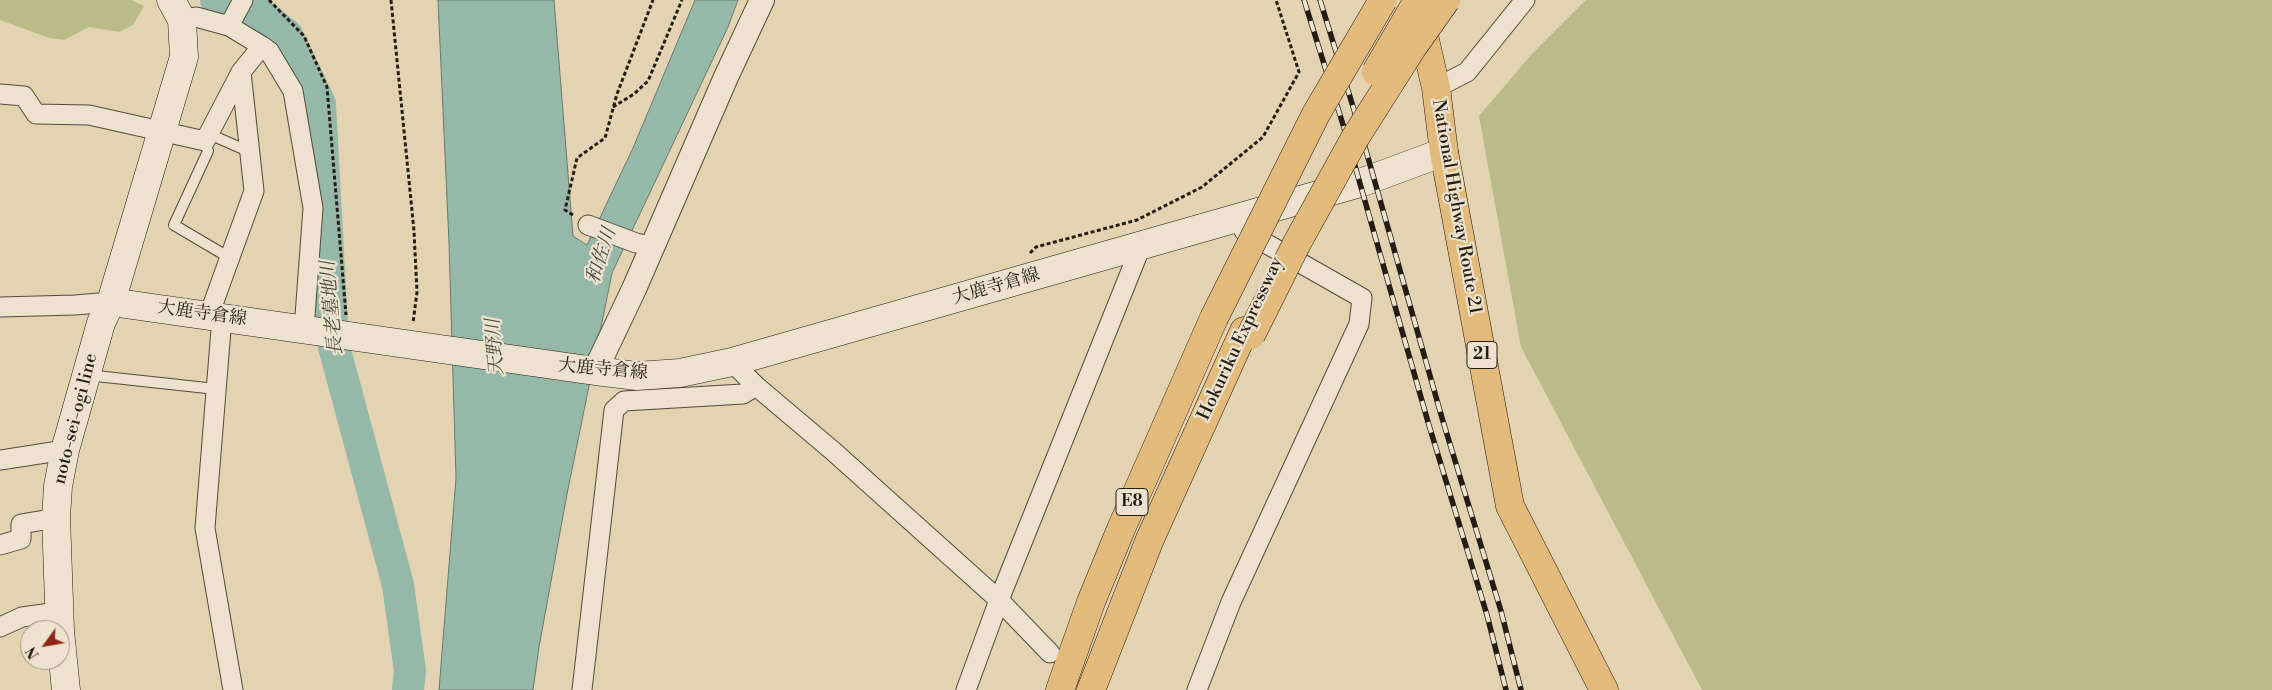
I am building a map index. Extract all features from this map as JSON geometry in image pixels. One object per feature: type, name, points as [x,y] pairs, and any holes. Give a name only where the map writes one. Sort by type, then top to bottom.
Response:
[{"type":"highway","points":[[1260,224],[1317,92],[1362,0]]},
{"type":"highway","name":"Hokuriku Expressway","points":[[1060,690],[1120,529],[1214,318],[1316,114],[1383,0]]},
{"type":"highway","name":"Hokuriku Expressway","points":[[1092,690],[1178,474],[1248,333],[1288,238],[1344,130],[1417,0]]},
{"type":"highway","name":"National Highway Route 21","points":[[1417,0],[1436,88],[1444,152],[1510,506],[1604,690]]},
{"type":"highway","points":[[1248,333],[1355,138],[1412,48],[1446,0]]},
{"type":"main road","points":[[111,302],[184,57],[177,10]]},
{"type":"main road","name":"大鹿寺倉線","points":[[111,302],[588,370],[636,376],[680,374],[732,362],[1228,222],[1360,183],[1444,152]]},
{"type":"main road","name":"noto-sei-ogi line","points":[[59,620],[56,518],[58,486],[65,450],[86,375],[102,323],[111,302]]},
{"type":"main road","name":"noto-sei-ogi line","points":[[64,670],[66,690]]},
{"type":"street","points":[[231,24],[243,0]]},
{"type":"street","points":[[588,370],[644,245],[762,0]]},
{"type":"street","points":[[1436,88],[1467,72],[1525,0]]},
{"type":"street","points":[[177,10],[196,17],[231,24],[269,51],[293,90],[312,208],[304,328]]},
{"type":"street","points":[[0,94],[24,96],[36,114],[88,115],[207,138],[241,72],[262,46]]},
{"type":"street","points":[[233,690],[206,528],[216,389],[216,316],[230,258],[254,191],[241,72]]},
{"type":"street","points":[[1198,690],[1231,602],[1360,324],[1362,298],[1228,222]]},
{"type":"street","points":[[588,225],[644,245]]},
{"type":"street","points":[[966,690],[998,600],[1141,246]]},
{"type":"street","points":[[0,308],[111,302]]},
{"type":"street","points":[[732,362],[756,386],[833,451],[998,600],[1050,653]]},
{"type":"street","points":[[582,690],[614,410],[624,401],[743,394],[756,386]]},
{"type":"street","points":[[0,460],[65,450]]},
{"type":"street","points":[[0,545],[21,539],[21,524],[56,518]]},
{"type":"street","points":[[0,627],[22,617],[38,620]]},
{"type":"lane","points":[[230,258],[174,225],[208,151],[207,138],[250,152]]},
{"type":"lane","points":[[86,375],[216,389]]},
{"type":"path","points":[[270,0],[304,36],[327,86],[346,316]]},
{"type":"path","points":[[391,0],[415,248],[417,292],[411,344]]},
{"type":"path","points":[[588,225],[565,210],[577,158],[605,138],[614,107],[653,0]]},
{"type":"path","points":[[614,107],[634,94],[648,81],[682,0]]},
{"type":"path","points":[[1025,257],[1036,247],[1137,220],[1202,187],[1263,137],[1299,72],[1276,0]]},
{"type":"green space","points":[[0,0],[131,0],[144,6],[133,25],[119,32],[89,27],[64,40],[49,38],[0,20]]},
{"type":"green space","points":[[1586,0],[2272,0],[2272,690],[1702,690],[1521,347],[1479,116],[1531,55]]},
{"type":"water","points":[[438,0],[554,0],[573,236],[587,245],[633,148],[695,0],[738,0],[728,27],[612,273],[567,494],[533,690],[439,690],[456,478],[449,243]]},
{"type":"waterway","name":"長老墓地川","points":[[216,0],[258,12],[287,35],[320,104],[333,343],[398,585],[410,671],[408,690]]},
{"type":"railway","points":[[1304,0],[1345,131],[1428,422],[1487,615],[1506,690]]},
{"type":"railway","points":[[1320,0],[1359,126],[1442,418],[1501,611],[1521,690]]},
{"type":"water label","name":"和佐川","points":[[602,256]]},
{"type":"water label","name":"天野川","points":[[496,347]]}]
